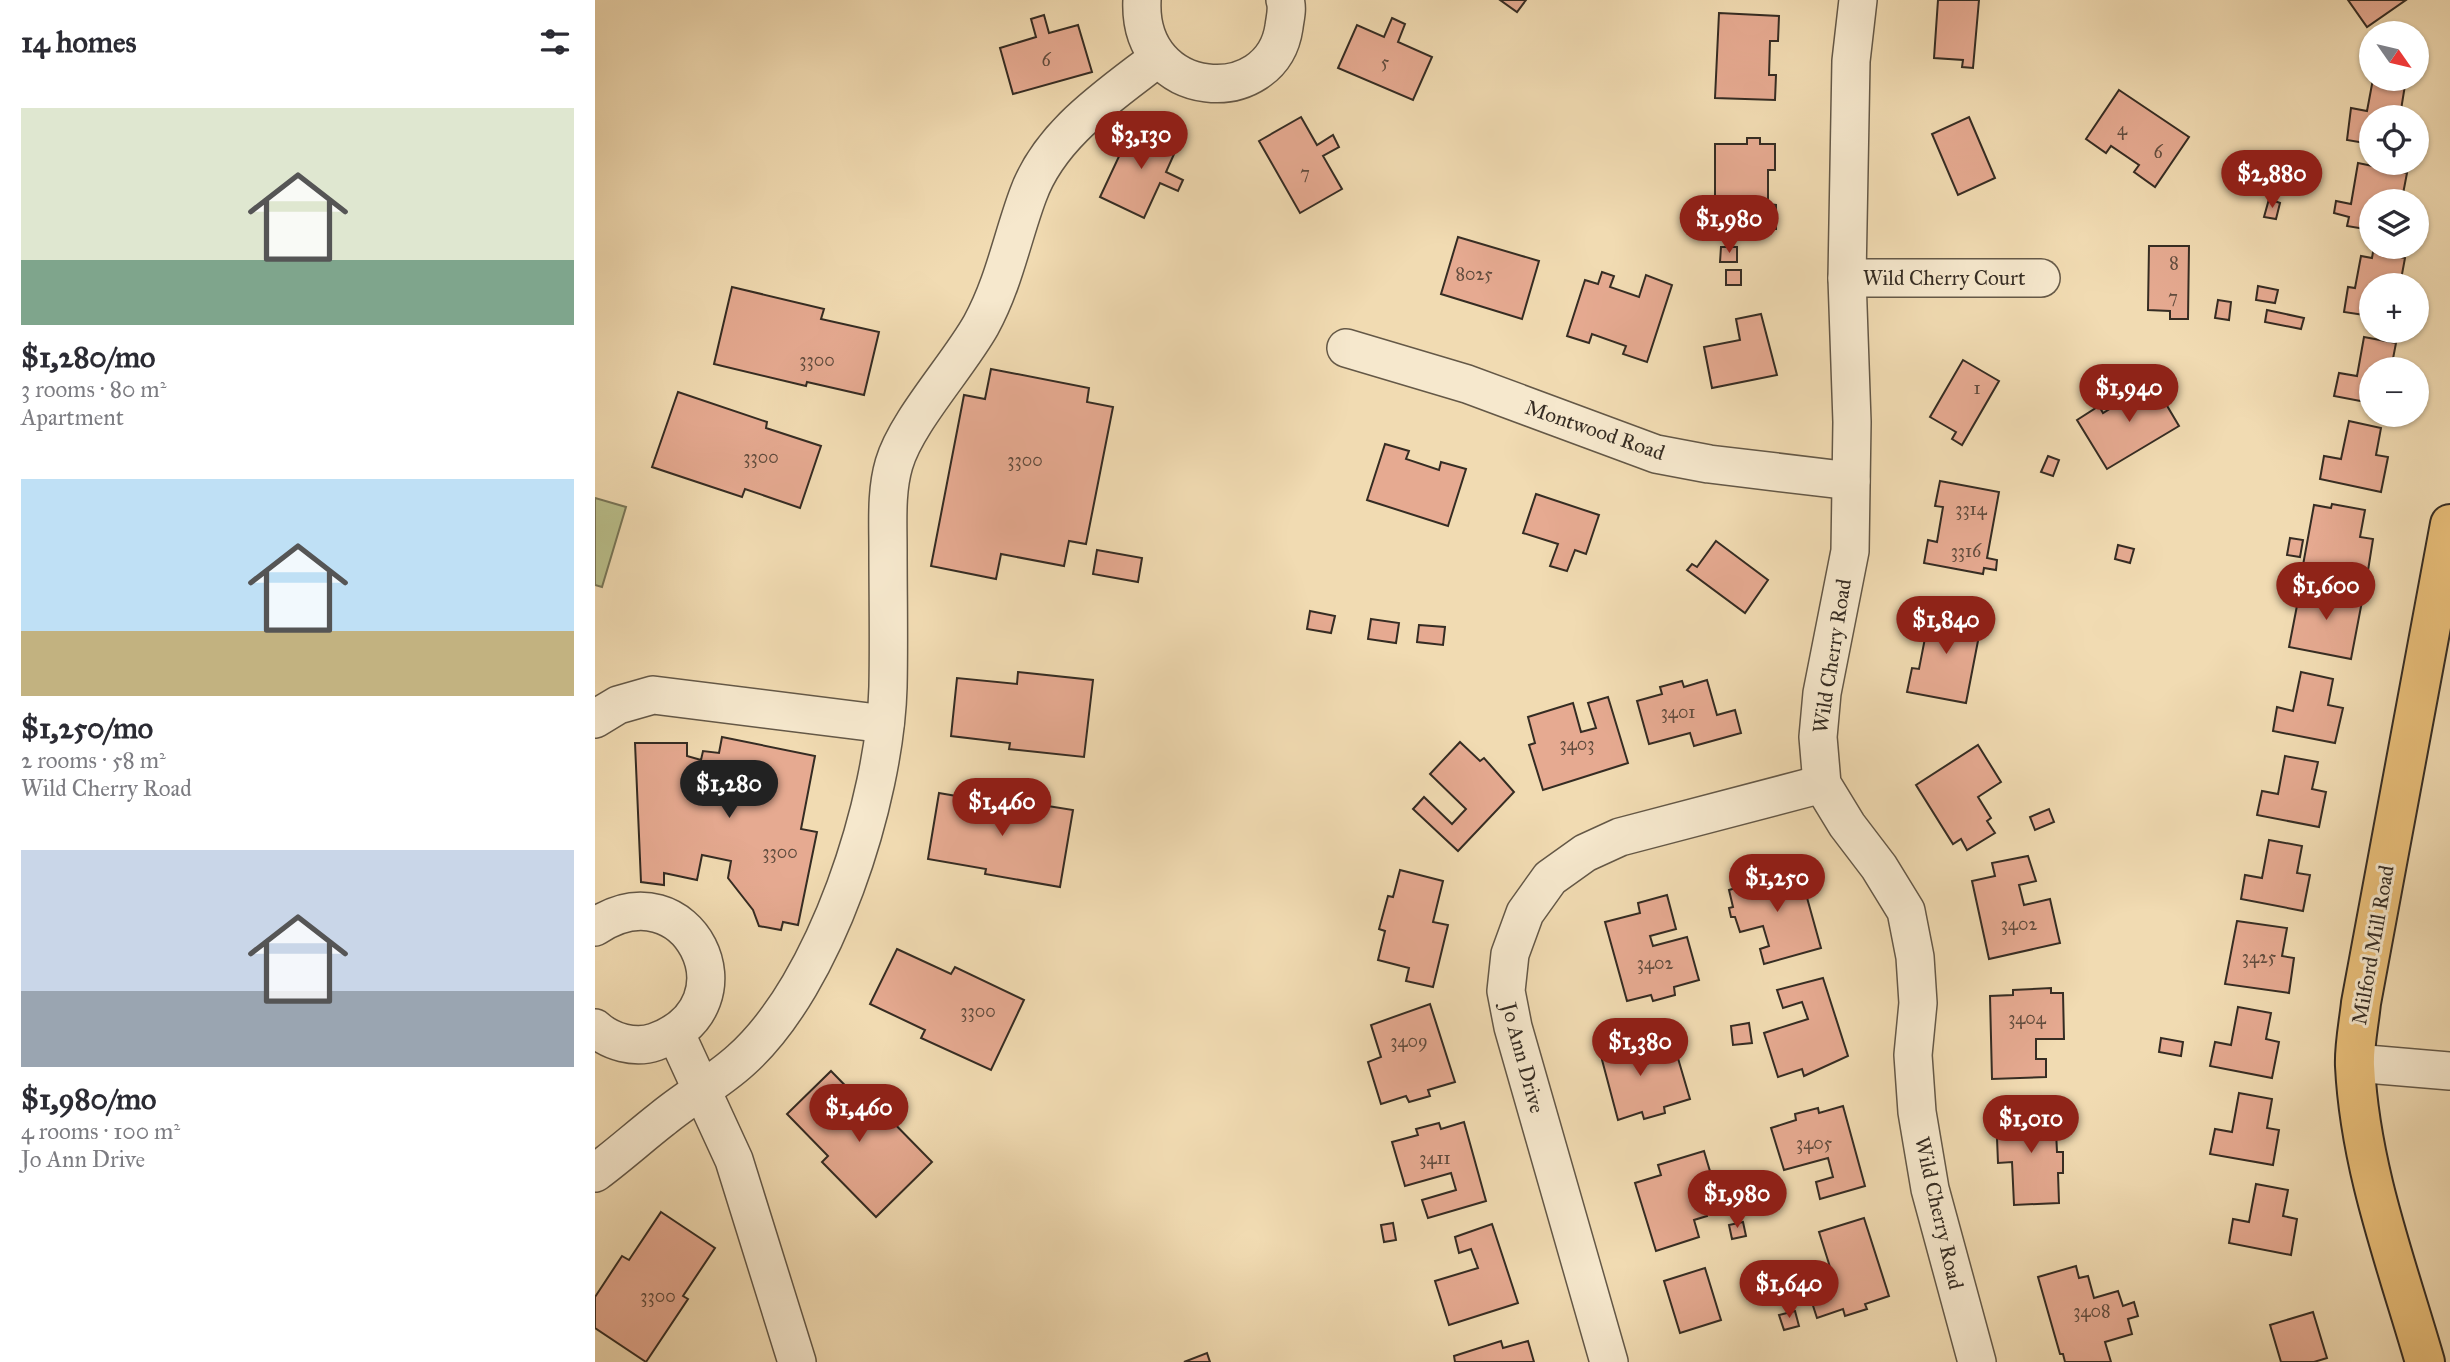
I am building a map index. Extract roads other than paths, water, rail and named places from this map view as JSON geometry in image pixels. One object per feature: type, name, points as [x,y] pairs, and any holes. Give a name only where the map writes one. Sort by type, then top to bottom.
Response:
[{"type":"main road","name":"Milford Mill Road","points":[[2425,1362],[2375,1190],[2361,1129],[2355,1063],[2361,1003],[2450,524]]},
{"type":"street","points":[[1142,0],[1141,19],[1145,36],[1158,58],[1176,74],[1198,83],[1227,83],[1249,76],[1271,57],[1282,38],[1285,0]]},
{"type":"street","name":"Wild Cherry Road","points":[[1858,0],[1851,61],[1847,278],[1850,551],[1819,715],[1822,785],[1847,825],[1879,867],[1906,912],[1915,957],[1918,1003],[1913,1055],[1919,1125],[1930,1189],[1977,1362]]},
{"type":"street","points":[[595,1173],[742,1060],[766,1032],[827,934],[849,879],[870,808],[885,724],[888,691],[888,498],[893,465],[903,442],[957,366],[983,322],[999,287],[1028,193],[1041,166],[1064,136],[1091,110],[1158,58]]},
{"type":"street","name":"Wild Cherry Court","points":[[1847,278],[2041,278]]},
{"type":"street","name":"Montwood Road","points":[[1346,348],[1467,384],[1657,454],[1709,464],[1851,481]]},
{"type":"street","points":[[595,719],[618,705],[653,695],[885,724]]},
{"type":"street","name":"Jo Ann Drive","points":[[1609,1362],[1513,1027],[1506,991],[1510,954],[1525,913],[1550,878],[1585,853],[1620,837],[1822,785]]},
{"type":"street","points":[[595,927],[610,917],[633,910],[661,913],[683,925],[697,942],[705,963],[706,984],[701,1005],[690,1021],[676,1034],[648,1044],[624,1043],[595,1028]]},
{"type":"street","points":[[676,1034],[700,1092],[734,1160],[797,1362]]},
{"type":"street","points":[[2355,1063],[2450,1071]]}]
